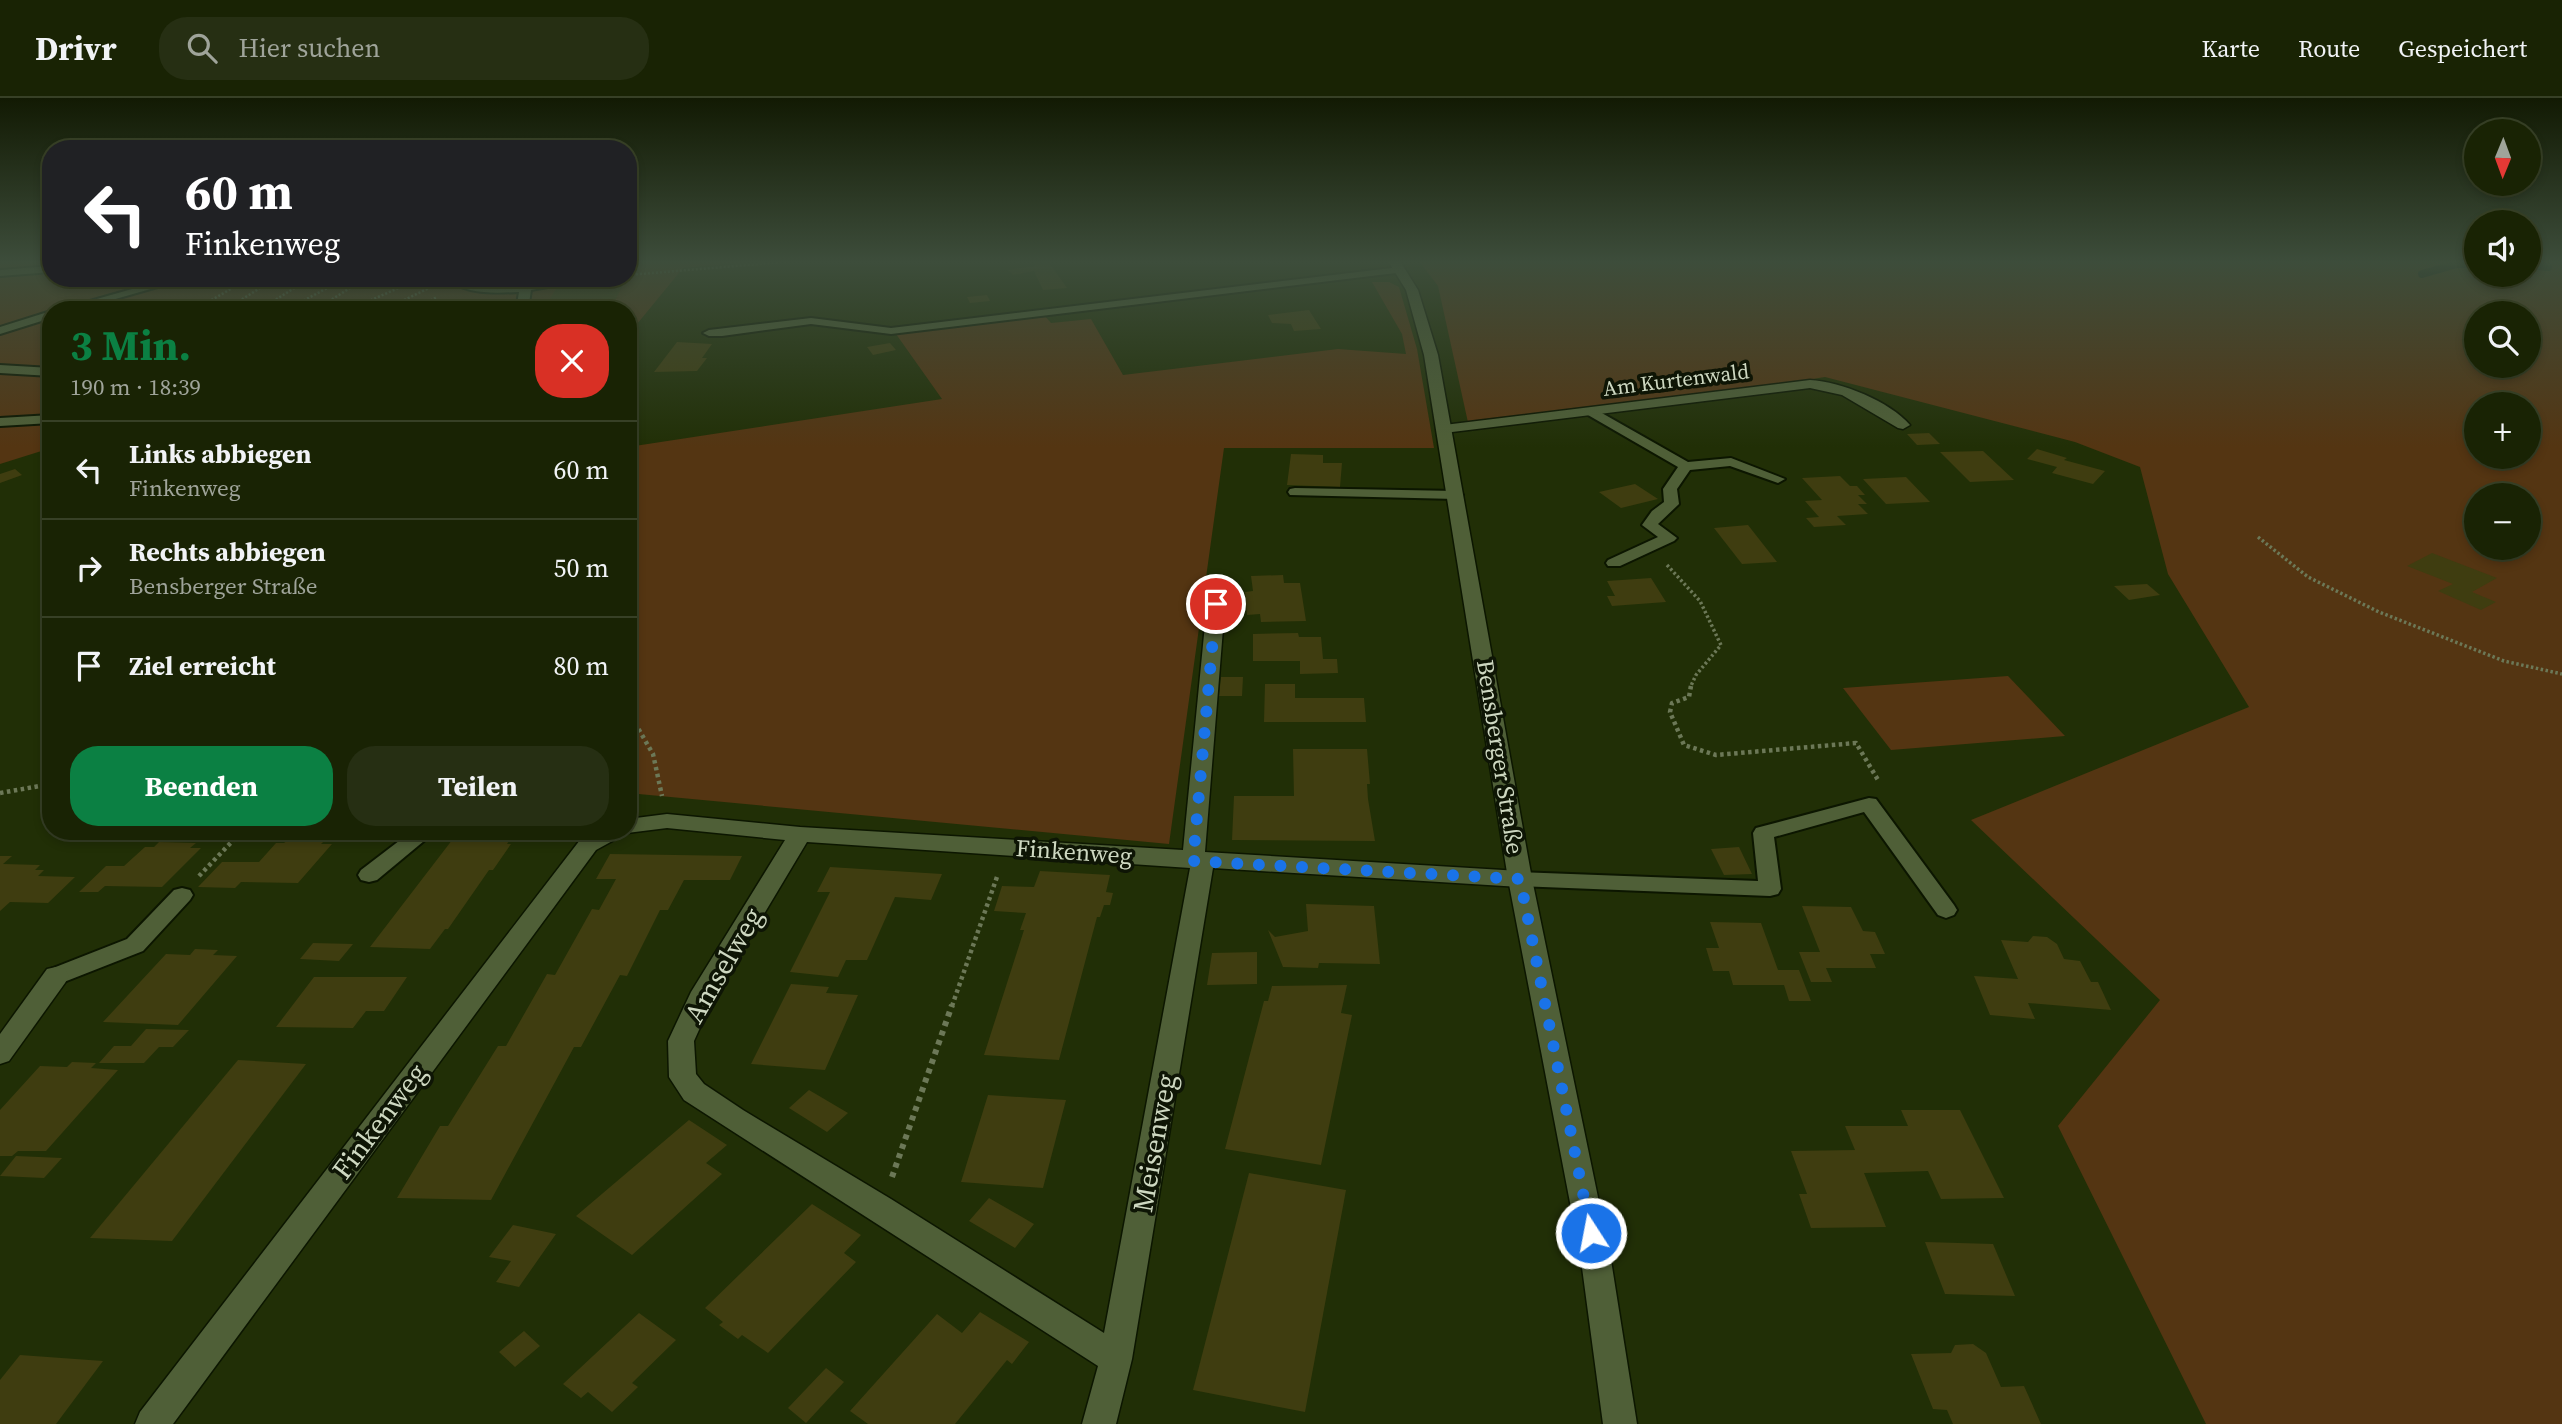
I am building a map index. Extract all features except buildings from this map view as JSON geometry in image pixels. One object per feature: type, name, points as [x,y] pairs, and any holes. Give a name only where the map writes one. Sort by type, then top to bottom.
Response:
[{"type":"street","name":"Bensberger Straße","points":[[1423,323],[1456,495],[1520,879],[1596,1260],[1620,1424]]},
{"type":"street","name":"Am Kurtenwald","points":[[1444,429],[1810,384],[1827,384],[1841,389],[1903,425]]},
{"type":"street","points":[[1198,861],[1216,604]]},
{"type":"street","name":"Finkenweg","points":[[637,825],[667,821],[800,834],[1198,861],[1520,879]]},
{"type":"street","name":"Amselweg","points":[[800,834],[700,999],[681,1041],[682,1077],[694,1092],[733,1118],[881,1208],[1116,1359]]},
{"type":"street","name":"Finkenweg","points":[[152,1424],[557,884],[588,845],[598,840]]},
{"type":"street","name":"Meisenweg","points":[[1099,1424],[1116,1359],[1198,861]]},
{"type":"street","points":[[0,1054],[57,976]]},
{"type":"lane","points":[[0,331],[24,323]]},
{"type":"lane","points":[[709,333],[737,333],[789,323]]},
{"type":"lane","points":[[839,323],[878,332],[954,323]]},
{"type":"lane","points":[[0,369],[42,371]]},
{"type":"lane","points":[[1593,412],[1686,467],[1731,462],[1778,480]]},
{"type":"lane","points":[[0,422],[42,420]]},
{"type":"lane","points":[[1614,563],[1669,538],[1650,525],[1657,514],[1672,504],[1670,489],[1686,467]]},
{"type":"lane","points":[[1294,492],[1456,495]]},
{"type":"lane","points":[[1520,879],[1770,889],[1763,833],[1870,804],[1947,910]]},
{"type":"lane","points":[[369,876],[415,840]]},
{"type":"lane","points":[[57,976],[135,945],[181,895]]},
{"type":"path","points":[[2258,537],[2308,577],[2379,612],[2504,660],[2562,674]]},
{"type":"path","points":[[1648,548],[1675,572],[1703,604],[1713,621],[1721,645],[1713,660],[1696,674],[1689,686],[1689,697],[1672,703],[1670,712],[1684,745],[1716,755],[1856,743],[1889,799],[1870,804]]},
{"type":"path","points":[[637,726],[653,754],[667,821]]},
{"type":"path","points":[[0,793],[42,786]]},
{"type":"path","points":[[181,895],[233,840]]},
{"type":"path","points":[[881,1208],[1007,847]]},
{"type":"shaded area","points":[[0,323],[42,323],[42,451],[0,464]]},
{"type":"shaded area","points":[[983,323],[1093,323],[1123,375],[1338,349],[1406,354],[1402,334],[1396,323],[1409,323],[1417,349],[1434,448],[1224,448],[1169,844],[637,794],[637,446],[942,399],[896,334]]},
{"type":"shaded area","points":[[1446,323],[2464,323],[2464,378],[2541,378],[2541,323],[2562,323],[2562,1424],[2206,1424],[2058,1126],[2160,1000],[1971,820],[2249,707],[2168,574],[2140,467],[2075,442],[1825,377],[1567,418],[1469,427]]},
{"type":"shaded area","points":[[2008,676],[2065,736],[1891,750],[1843,688]]},
{"type":"route","points":[[1216,604],[1193,861],[1520,879],[1591,1233]]}]
